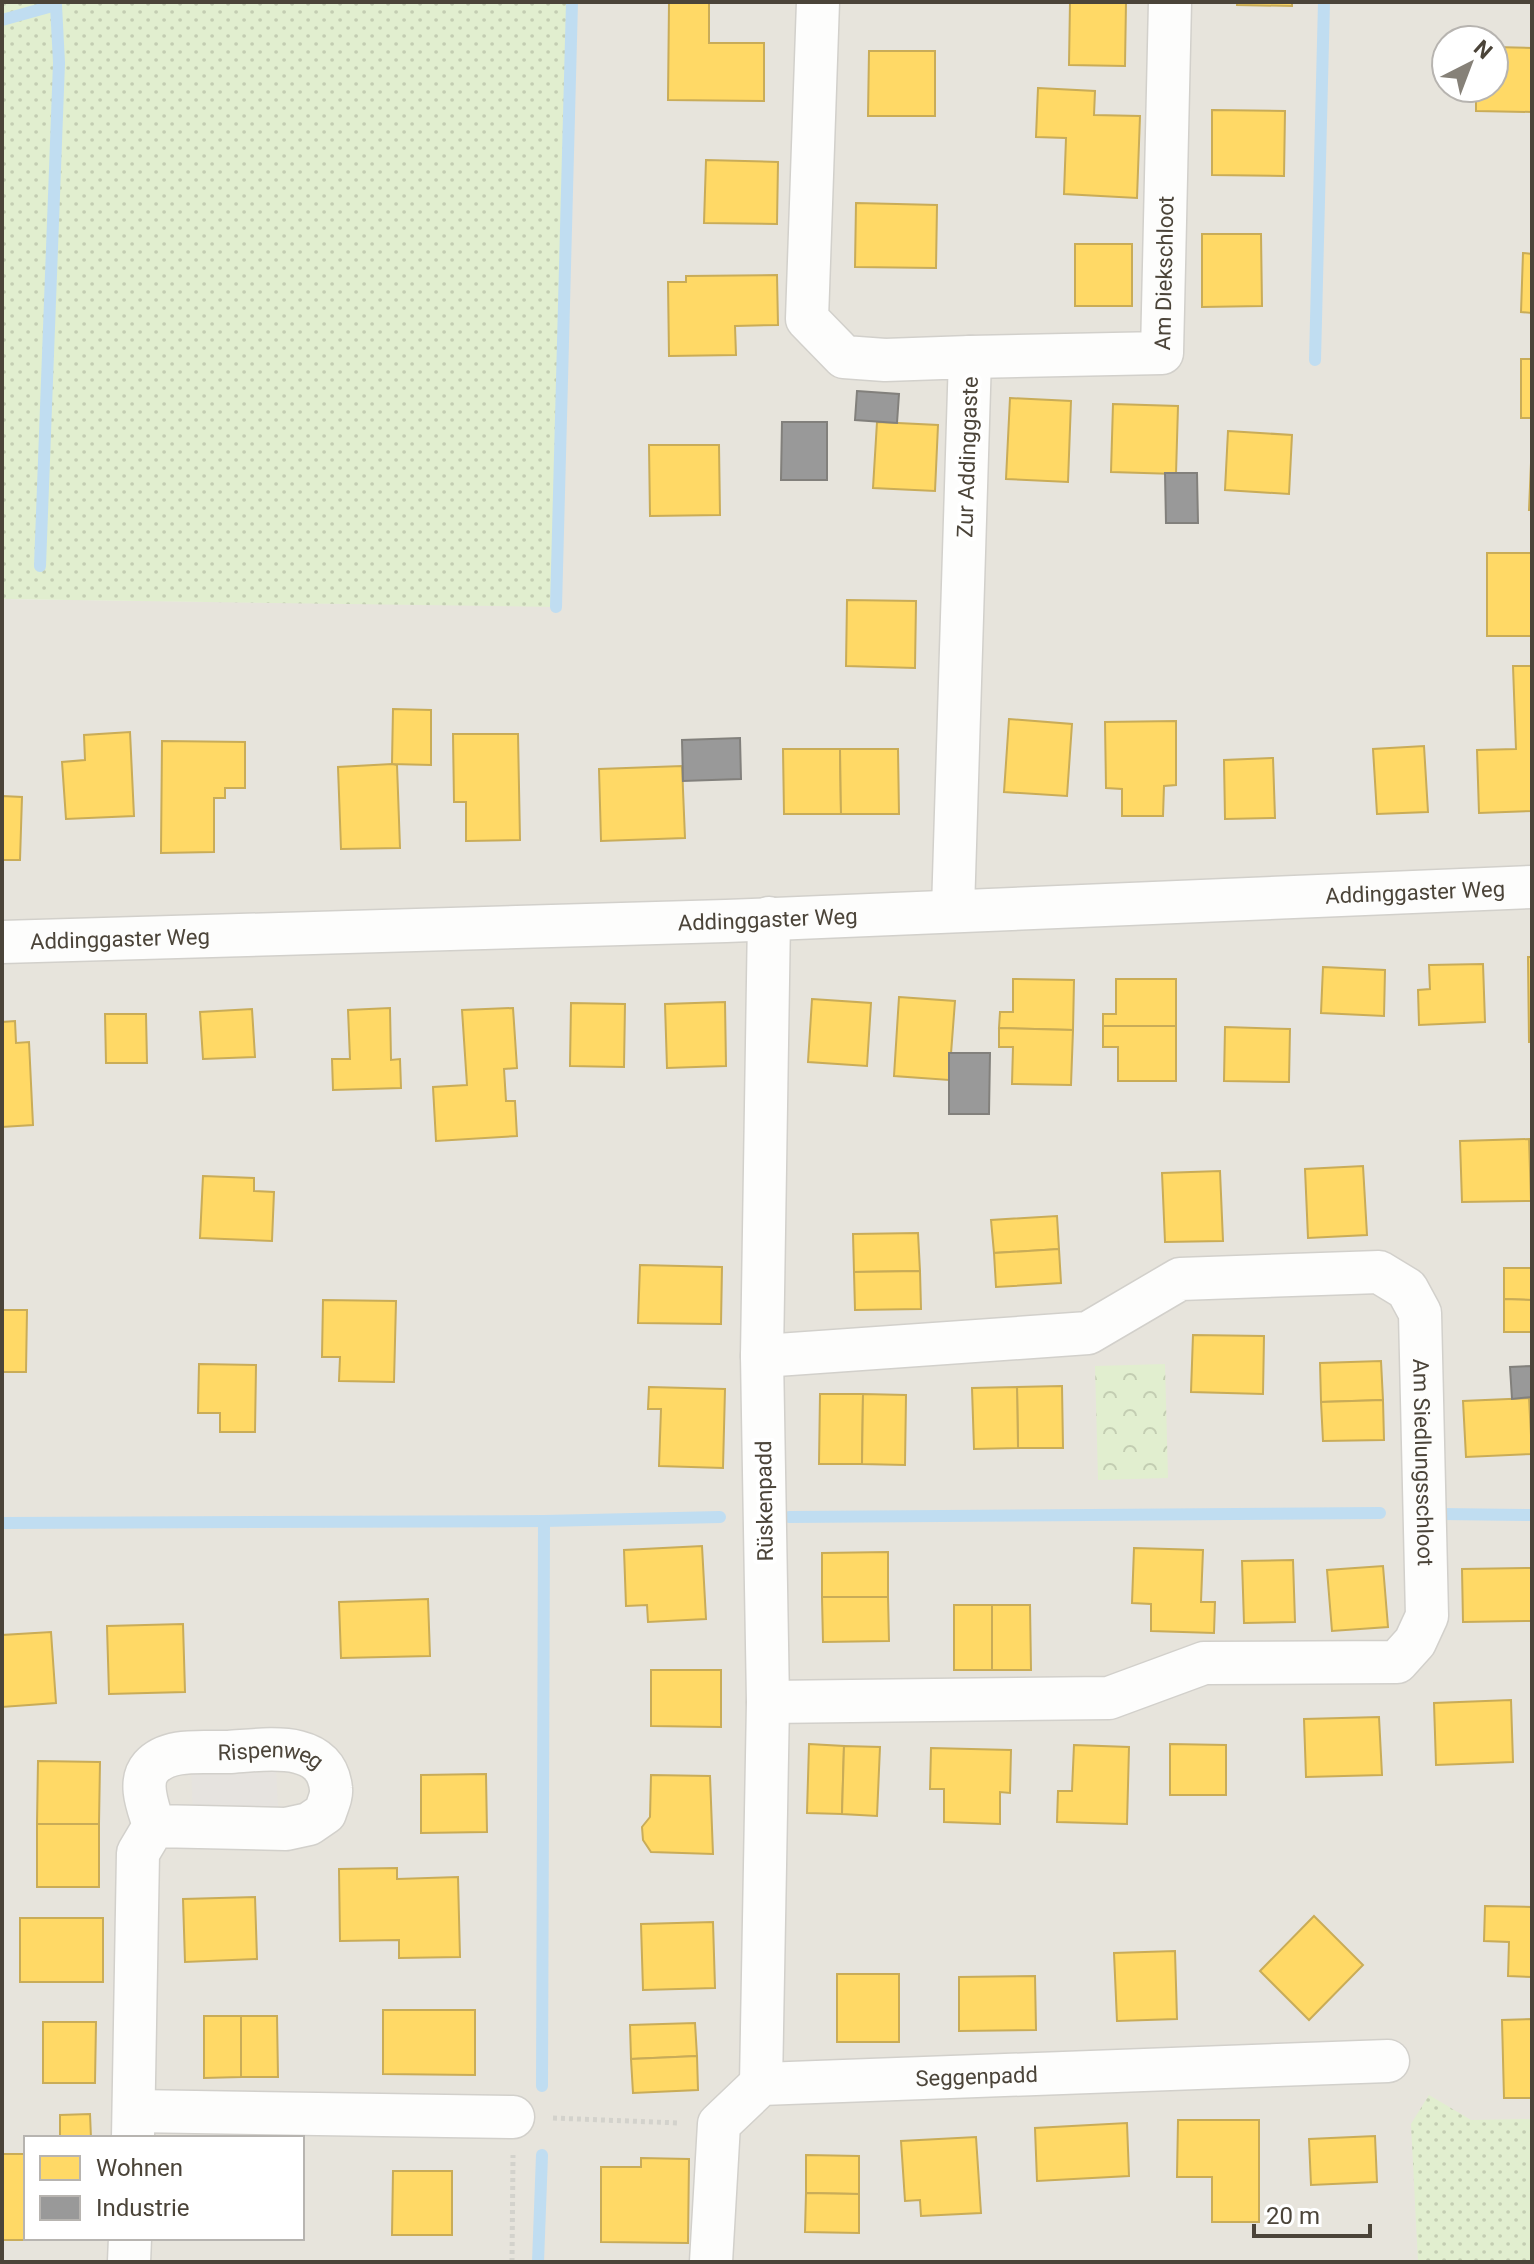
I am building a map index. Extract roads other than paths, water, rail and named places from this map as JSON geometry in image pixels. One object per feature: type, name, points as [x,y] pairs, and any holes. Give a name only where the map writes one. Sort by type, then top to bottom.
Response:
[{"type":"street","name":"Zur Addinggaste","points":[[818,2],[807,319],[844,357],[885,360],[970,357],[953,910]]},
{"type":"street","name":"Am Diekschloot","points":[[970,357],[1162,353],[1170,2]]},
{"type":"street","name":"Addinggaster Weg","points":[[2,942],[769,918],[1532,887]]},
{"type":"street","name":"Rüskenpadd","points":[[761,2084],[768,1702],[762,1356],[769,918]]},
{"type":"street","name":"Am Siedlungsschloot","points":[[762,1356],[1088,1333],[1180,1279],[1379,1272],[1407,1289],[1420,1313],[1427,1616],[1415,1642],[1397,1662],[1204,1663],[1109,1698],[768,1702]]},
{"type":"street","points":[[154,1826],[138,1853],[134,2124],[513,2117]]},
{"type":"street","name":"Seggenpadd","points":[[761,2084],[1388,2061]]},
{"type":"street","points":[[711,2262],[719,2124],[761,2084]]},
{"type":"street","points":[[129,2262],[130,2240]]},
{"type":"waterway","points":[[2,20],[56,5],[56,2]]},
{"type":"waterway","points":[[556,607],[572,2]]},
{"type":"waterway","points":[[1315,360],[1324,2]]},
{"type":"waterway","points":[[40,566],[59,63],[56,5]]},
{"type":"waterway","points":[[789,1517],[1380,1513]]},
{"type":"waterway","points":[[1440,1514],[1532,1515]]},
{"type":"waterway","points":[[2,1523],[544,1521],[720,1517]]},
{"type":"waterway","points":[[542,2086],[544,1521]]},
{"type":"waterway","points":[[538,2262],[542,2155]]}]
